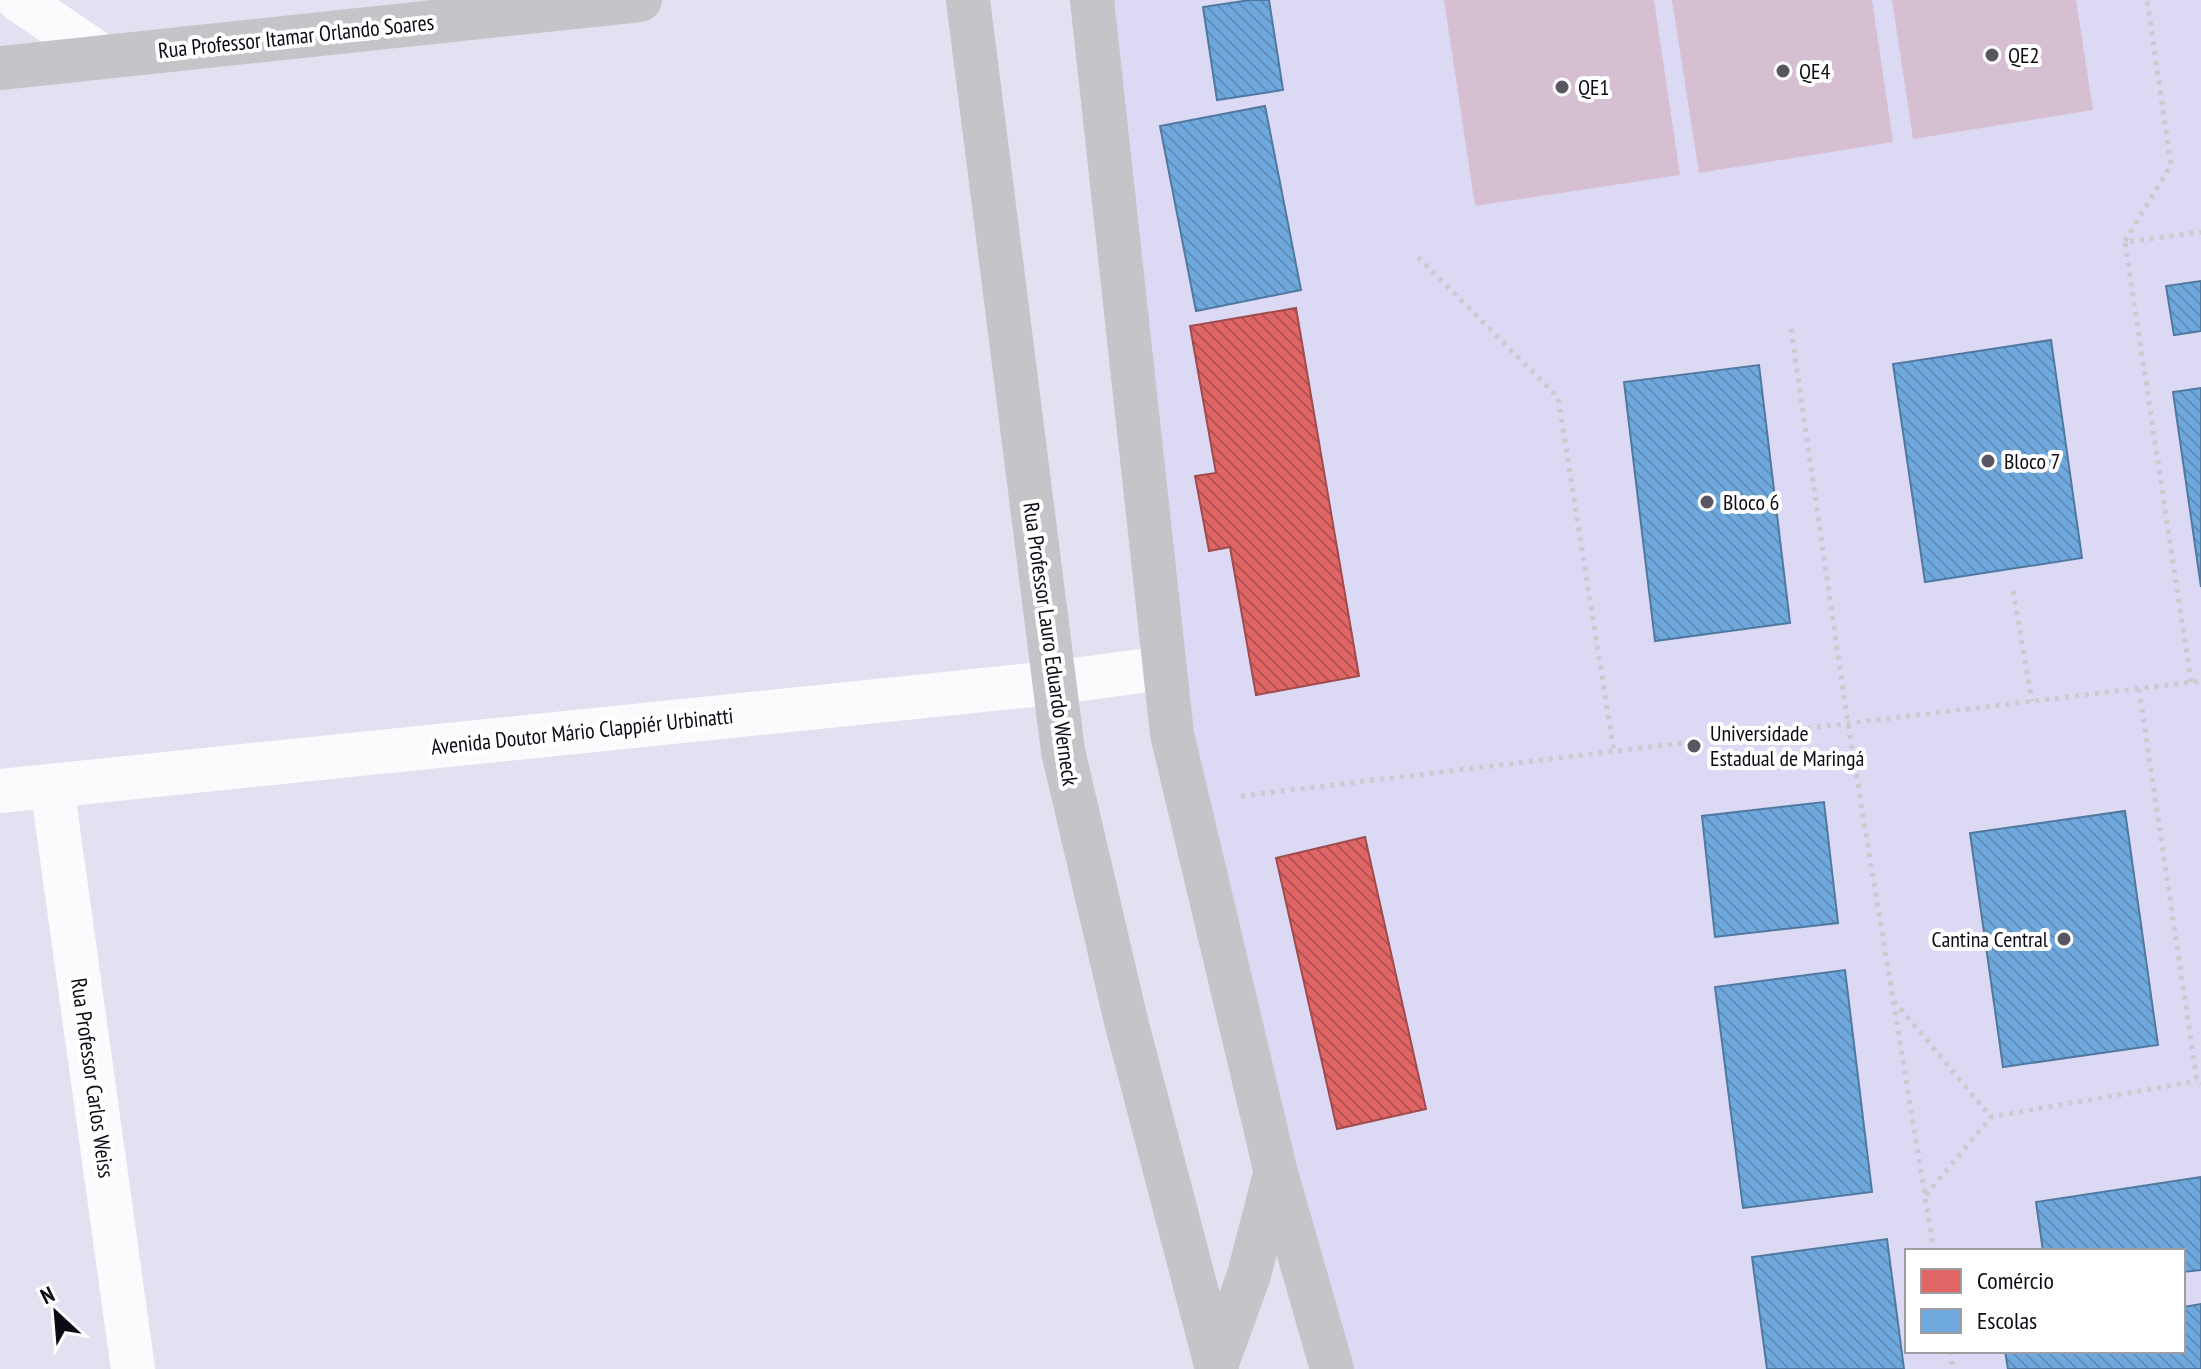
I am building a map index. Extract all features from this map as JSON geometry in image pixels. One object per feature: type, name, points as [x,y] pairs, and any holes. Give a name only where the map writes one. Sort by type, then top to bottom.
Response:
[{"type":"main road","name":"Rua Professor Itamar Orlando Soares","points":[[0,68],[640,0]]},
{"type":"main road","name":"Rua Professor Lauro Eduardo Werneck","points":[[968,0],[1063,751],[1126,1021],[1217,1368]]},
{"type":"main road","points":[[1092,0],[1172,734],[1276,1173],[1332,1369]]},
{"type":"main road","points":[[1217,1368],[1249,1275],[1276,1173]]},
{"type":"street","points":[[19,0],[103,57]]},
{"type":"street","name":"Avenida Doutor Mário Clappiér Urbinatti","points":[[0,791],[1052,683],[1163,668]]},
{"type":"street","name":"Rua Professor Carlos Weiss","points":[[52,786],[133,1369]]},
{"type":"path","points":[[2147,0],[2171,165],[2125,242],[2191,682]]},
{"type":"path","points":[[2125,242],[2201,232]]},
{"type":"path","points":[[1418,257],[1558,397],[1614,752]]},
{"type":"path","points":[[1791,329],[1848,724],[1934,1249]]},
{"type":"path","points":[[2013,591],[2032,701]]},
{"type":"path","points":[[1187,803],[2201,681]]},
{"type":"path","points":[[1926,1196],[1991,1117],[2199,1083],[2139,689]]},
{"type":"path","points":[[1893,1000],[1991,1117]]},
{"type":"shaded area","name":"Universidade Estadual de Maringá","points":[[1107,0],[2201,0],[2201,1369],[1348,1369],[1199,820]]},
{"type":"shaded area","name":"QE1","points":[[1444,0],[1654,0],[1680,175],[1475,206]]},
{"type":"shaded area","name":"QE4","points":[[1672,0],[1872,0],[1893,142],[1699,173]]},
{"type":"shaded area","name":"QE2","points":[[1892,0],[2076,0],[2093,110],[1913,139]]},
{"type":"building: Comércio","points":[[1296,308],[1359,676],[1256,695],[1230,547],[1209,551],[1195,476],[1216,473],[1190,326]]},
{"type":"building: Comércio","points":[[1365,837],[1426,1109],[1337,1129],[1276,858]]},
{"type":"building: Escolas","points":[[1269,0],[1283,90],[1217,100],[1203,7]]},
{"type":"building: Escolas","points":[[1265,106],[1301,290],[1196,311],[1160,126]]},
{"type":"building: Escolas","points":[[2201,281],[2201,331],[2174,335],[2166,286]]},
{"type":"building: Escolas","name":"Bloco 7","points":[[2051,340],[2082,558],[1925,582],[1893,364]]},
{"type":"building: Escolas","name":"Bloco 6","points":[[1759,365],[1790,623],[1655,641],[1624,382]]},
{"type":"building: Escolas","points":[[2201,388],[2201,587],[2173,392]]},
{"type":"building: Escolas","points":[[1824,802],[1838,923],[1715,937],[1702,816]]},
{"type":"building: Escolas","name":"Cantina Central","points":[[2125,811],[2158,1045],[2003,1067],[1970,833]]},
{"type":"building: Escolas","points":[[1845,970],[1872,1192],[1743,1208],[1715,987]]},
{"type":"building: Escolas","points":[[2201,1177],[2201,1270],[2185,1272],[2185,1249],[2043,1249],[2036,1202]]},
{"type":"building: Escolas","points":[[1887,1239],[1904,1369],[1767,1369],[1752,1257]]},
{"type":"building: Escolas","points":[[2201,1304],[2201,1369],[2008,1369],[2005,1353],[2185,1353],[2185,1307]]},
{"type":"place","name":"QE2","points":[[1992,55]]},
{"type":"place","name":"QE4","points":[[1783,71]]},
{"type":"place","name":"QE1","points":[[1562,87]]},
{"type":"place","name":"Bloco 7","points":[[1988,461]]},
{"type":"place","name":"Bloco 6","points":[[1707,502]]},
{"type":"place","name":"Universidade Estadual de Maringá","points":[[1694,746]]},
{"type":"place","name":"Cantina Central","points":[[2064,939]]}]
